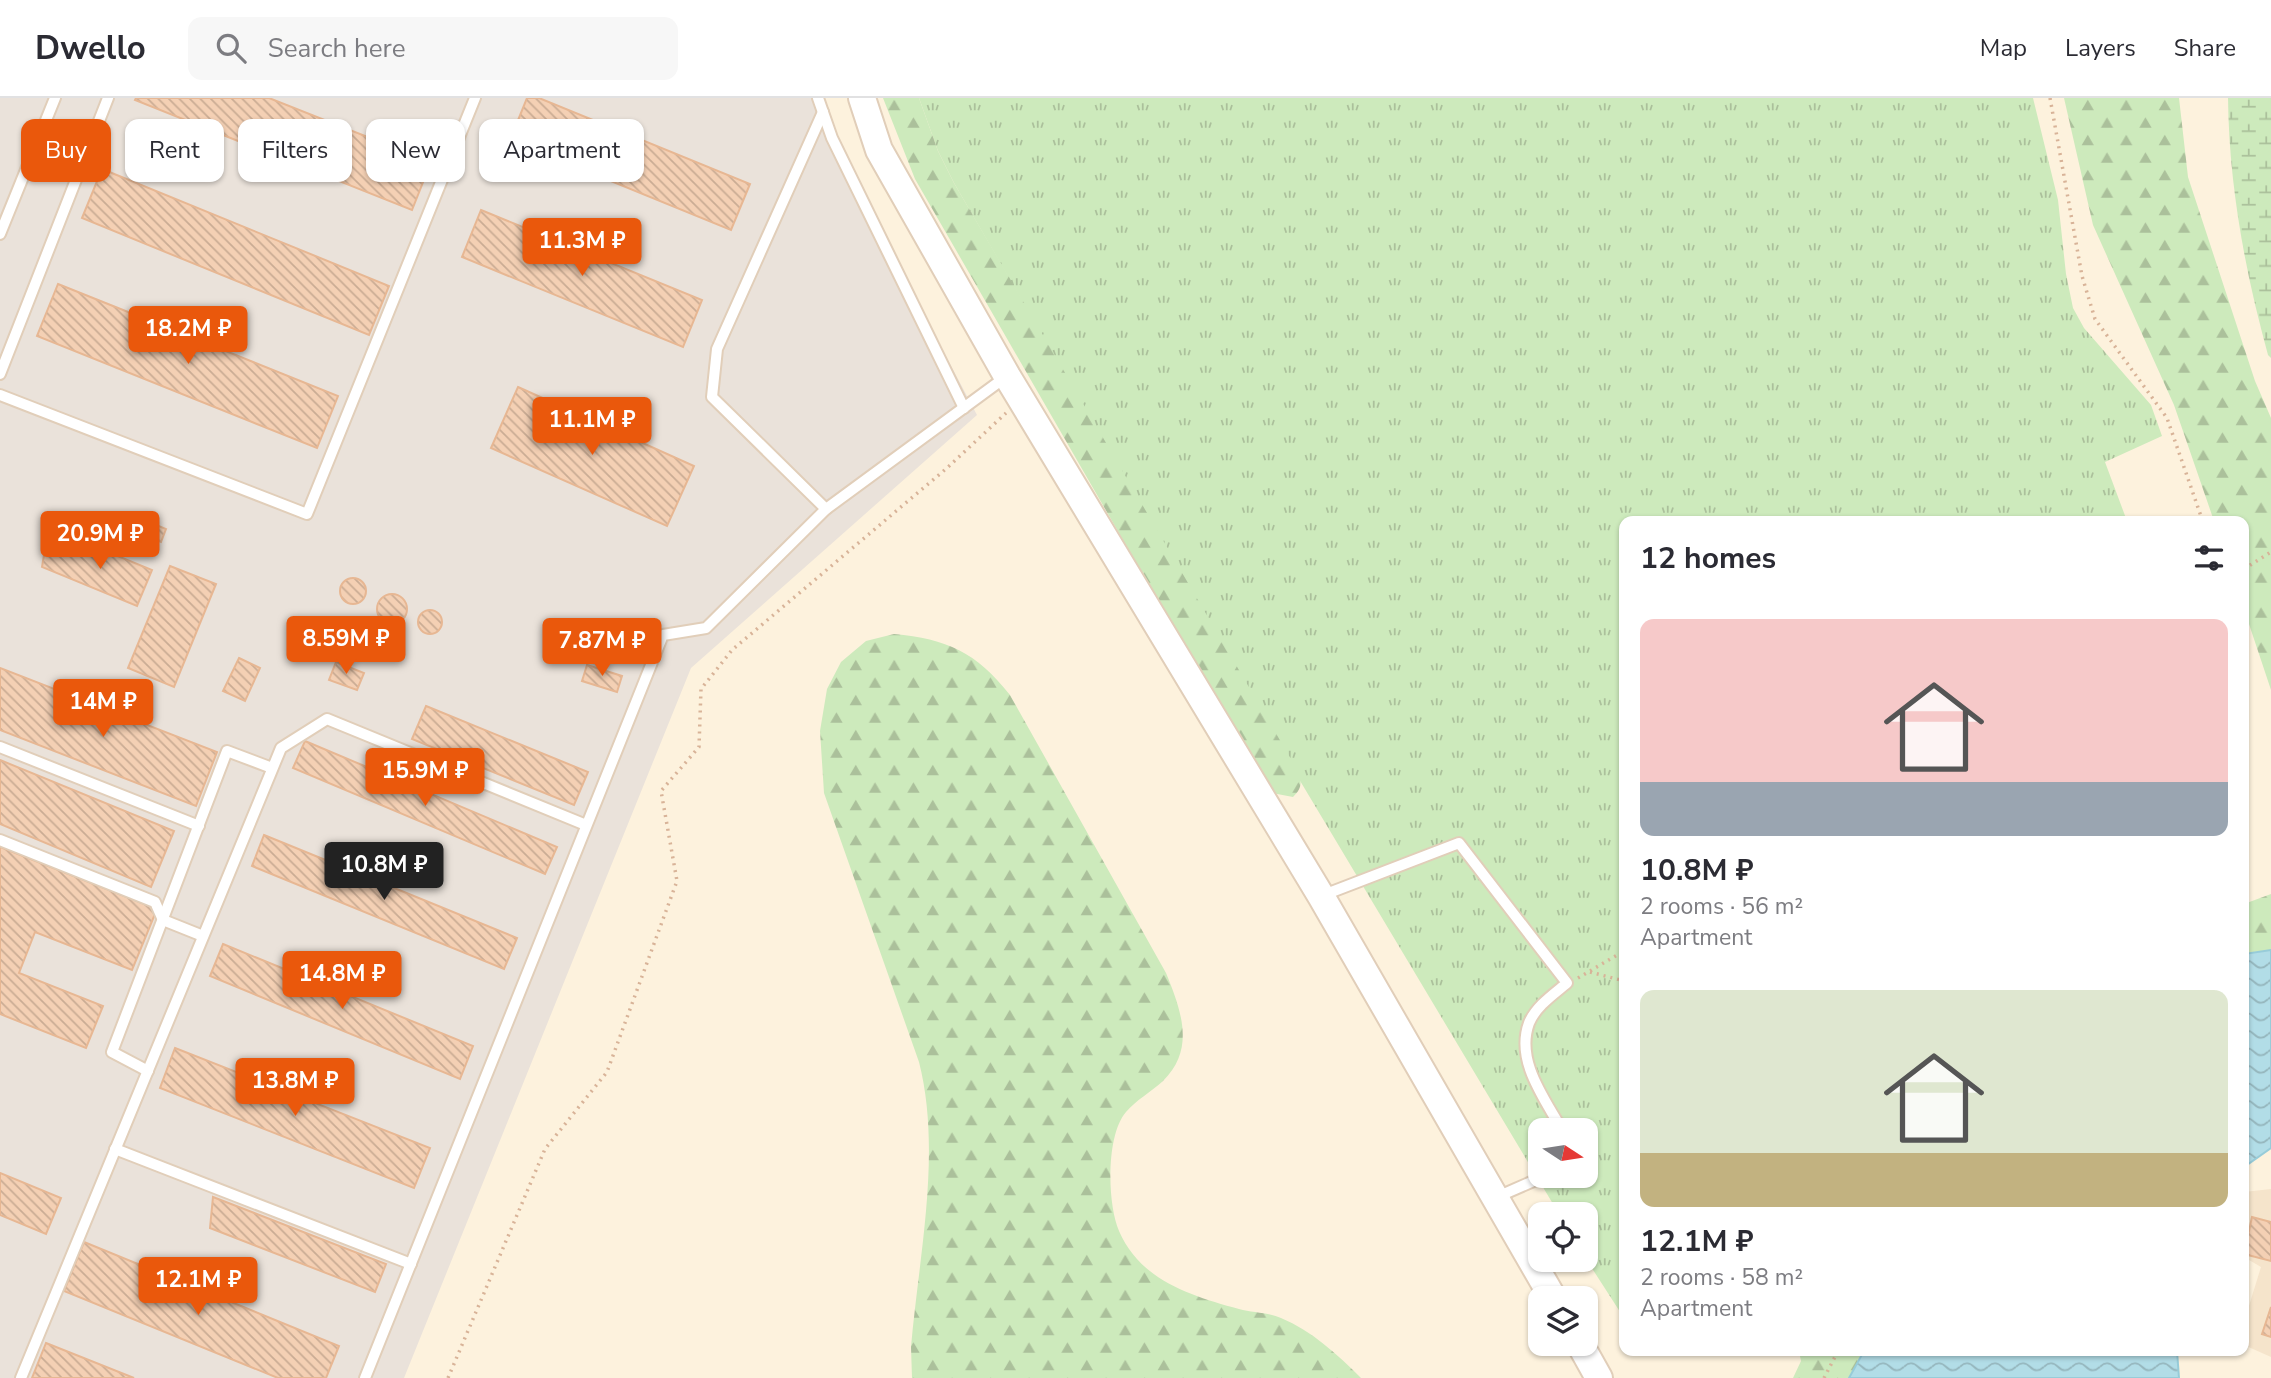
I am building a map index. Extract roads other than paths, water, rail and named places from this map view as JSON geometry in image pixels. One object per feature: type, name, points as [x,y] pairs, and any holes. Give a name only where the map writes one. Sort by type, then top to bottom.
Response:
[{"type":"street","points":[[862,98],[879,150],[1007,376],[1321,896],[1546,1286]]},
{"type":"street","points":[[1587,1356],[1599,1378]]},
{"type":"lane","points":[[0,234],[55,98]]},
{"type":"lane","points":[[0,374],[108,98]]},
{"type":"lane","points":[[0,395],[307,514],[475,98]]},
{"type":"lane","points":[[818,98],[832,138],[964,408]]},
{"type":"lane","points":[[823,112],[717,349],[712,397],[826,509]]},
{"type":"lane","points":[[365,1378],[663,635],[706,628],[826,509],[1007,376]]},
{"type":"lane","points":[[21,1378],[281,748],[327,719],[586,825]]},
{"type":"lane","points":[[0,747],[199,826]]},
{"type":"lane","points":[[148,1071],[112,1052],[227,751],[272,768]]},
{"type":"lane","points":[[0,840],[155,902],[163,920],[203,936]]},
{"type":"lane","points":[[1321,896],[1459,843],[1567,983],[1541,1006],[1528,1024],[1527,1065],[1556,1118]]},
{"type":"lane","points":[[115,1149],[411,1264]]},
{"type":"lane","points":[[1495,1198],[1528,1183]]},
{"type":"water","points":[[2271,950],[2271,1148],[2249,1163],[2249,953]]},
{"type":"water","points":[[1861,1356],[2177,1356],[2179,1378],[1849,1378]]}]
